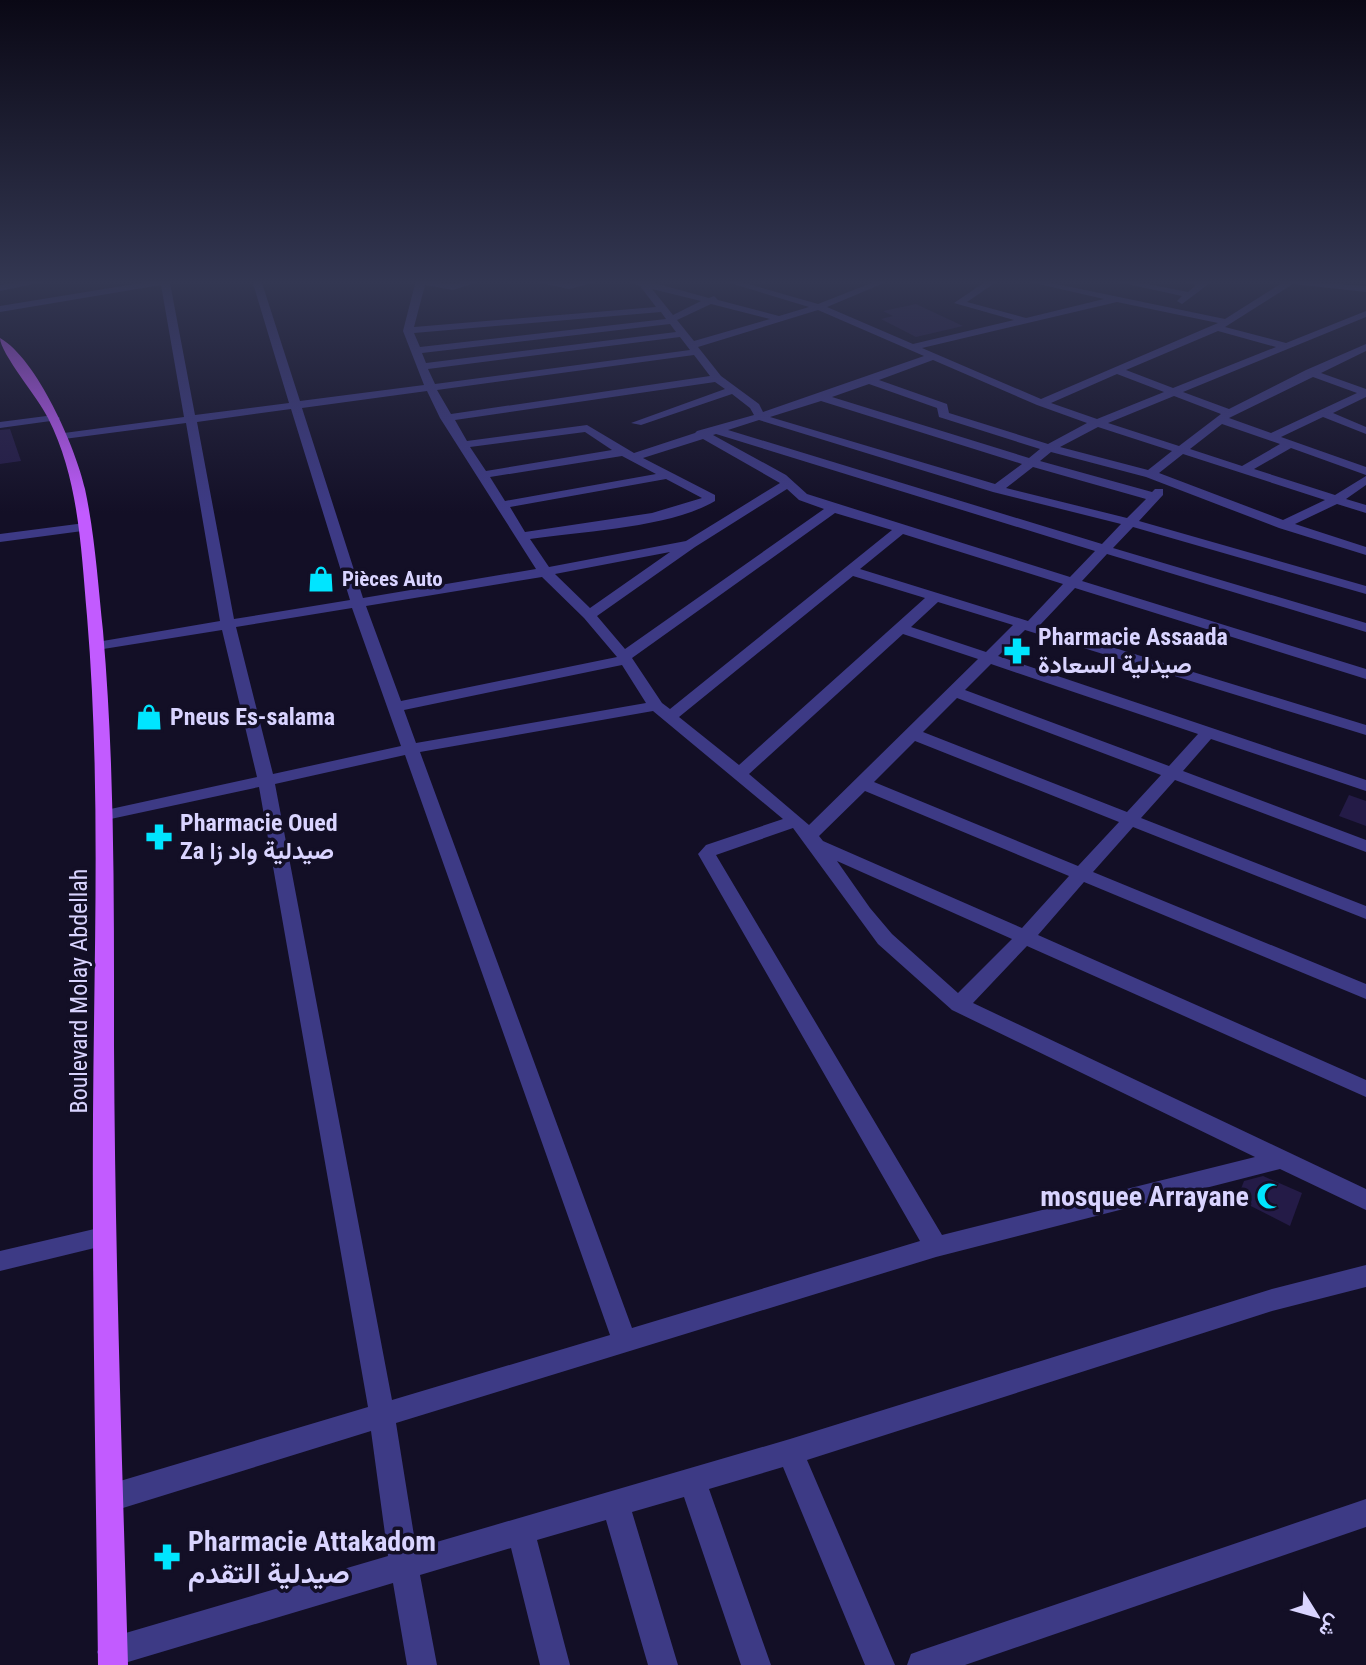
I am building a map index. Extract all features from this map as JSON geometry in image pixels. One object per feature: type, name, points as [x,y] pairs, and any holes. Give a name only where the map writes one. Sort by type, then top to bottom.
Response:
[{"type":"main road","name":"Boulevard Molay Abdellah","points":[[14,358],[31,379],[64,436],[80,492],[86,527],[97,646],[106,815],[103,1237],[113,1659]]},
{"type":"street","points":[[181,358],[228,624],[266,780],[382,1415],[404,1566],[422,1665]]},
{"type":"street","points":[[281,358],[357,601],[624,1340]]},
{"type":"street","points":[[420,358],[446,418],[545,572],[589,615],[625,658],[663,711],[807,833],[863,913],[885,939],[959,1005],[1366,1200]]},
{"type":"street","points":[[424,366],[491,358]]},
{"type":"street","points":[[64,436],[431,388],[636,358]]},
{"type":"street","points":[[702,358],[717,378],[755,406],[760,416],[780,425],[996,489],[1129,523],[1366,590]]},
{"type":"street","points":[[482,475],[628,454],[821,397],[930,358]]},
{"type":"street","points":[[939,358],[1041,403],[1097,423],[1366,509]]},
{"type":"street","points":[[1041,403],[1148,358]]},
{"type":"street","points":[[996,489],[1049,448],[1097,423],[1257,358]]},
{"type":"street","points":[[1150,474],[1225,416],[1341,358]]},
{"type":"street","points":[[1118,371],[1272,437],[1366,471]]},
{"type":"street","points":[[1310,372],[1366,393]]},
{"type":"street","points":[[446,418],[717,378]]},
{"type":"street","points":[[869,380],[943,406],[943,415],[1049,448],[1150,474],[1283,525],[1366,551]]},
{"type":"street","points":[[637,423],[733,390]]},
{"type":"street","points":[[1272,437],[1366,393]]},
{"type":"street","points":[[821,397],[1029,462],[1154,497]]},
{"type":"street","points":[[1322,413],[1366,431]]},
{"type":"street","points":[[0,425],[54,418]]},
{"type":"street","points":[[463,445],[587,428],[628,454],[710,498],[706,503],[672,512],[522,536]]},
{"type":"street","points":[[715,430],[1366,628]]},
{"type":"street","points":[[701,433],[788,483],[803,497],[833,508],[1366,674]]},
{"type":"street","points":[[1245,469],[1290,444]]},
{"type":"street","points":[[502,505],[670,475]]},
{"type":"street","points":[[1283,525],[1337,499],[1366,480]]},
{"type":"street","points":[[936,1247],[707,855],[712,849],[807,833],[863,785],[1170,482]]},
{"type":"street","points":[[589,615],[690,544],[788,483]]},
{"type":"street","points":[[396,708],[625,658],[833,508]]},
{"type":"street","points":[[0,538],[86,527]]},
{"type":"street","points":[[106,815],[411,749],[663,711],[852,571],[900,531]]},
{"type":"street","points":[[97,646],[545,572],[690,544]]},
{"type":"street","points":[[852,571],[1366,730]]},
{"type":"street","points":[[739,774],[935,597]]},
{"type":"street","points":[[900,628],[1366,786]]},
{"type":"street","points":[[955,692],[1366,846]]},
{"type":"street","points":[[959,1005],[1026,936],[1208,733]]},
{"type":"street","points":[[913,734],[1132,818],[1366,913]]},
{"type":"street","points":[[863,785],[1366,992]]},
{"type":"street","points":[[807,833],[1026,936],[1366,1089]]},
{"type":"street","points":[[110,1498],[936,1247],[1282,1160]]},
{"type":"street","points":[[0,1261],[103,1237]]},
{"type":"street","points":[[113,1659],[404,1566],[790,1452],[1272,1300],[1362,1280]]},
{"type":"street","points":[[790,1452],[880,1665]]},
{"type":"street","points":[[692,1480],[756,1665]]},
{"type":"street","points":[[615,1502],[663,1665]]},
{"type":"street","points":[[922,1665],[1366,1513]]},
{"type":"street","points":[[521,1531],[555,1665]]},
{"type":"building","points":[[10,429],[21,461],[0,464],[0,430]]},
{"type":"building","points":[[1349,795],[1366,801],[1366,826],[1339,816]]},
{"type":"building","name":"mosquee Arrayane","points":[[1263,1176],[1302,1193],[1290,1226],[1237,1199],[1244,1181]]},
{"type":"place","name":"Pièces Auto","points":[[321,579]]},
{"type":"place","name":"Pharmacie Assaada صيدلية السعادة","points":[[1017,651]]},
{"type":"place","name":"Pneus Es-salama","points":[[149,717]]},
{"type":"place","name":"Pharmacie Oued Za صيدلية واد زا","points":[[159,837]]},
{"type":"place","name":"mosquee Arrayane","points":[[1270,1196]]},
{"type":"place","name":"Pharmacie Attakadom صيدلية التقدم","points":[[167,1557]]}]
